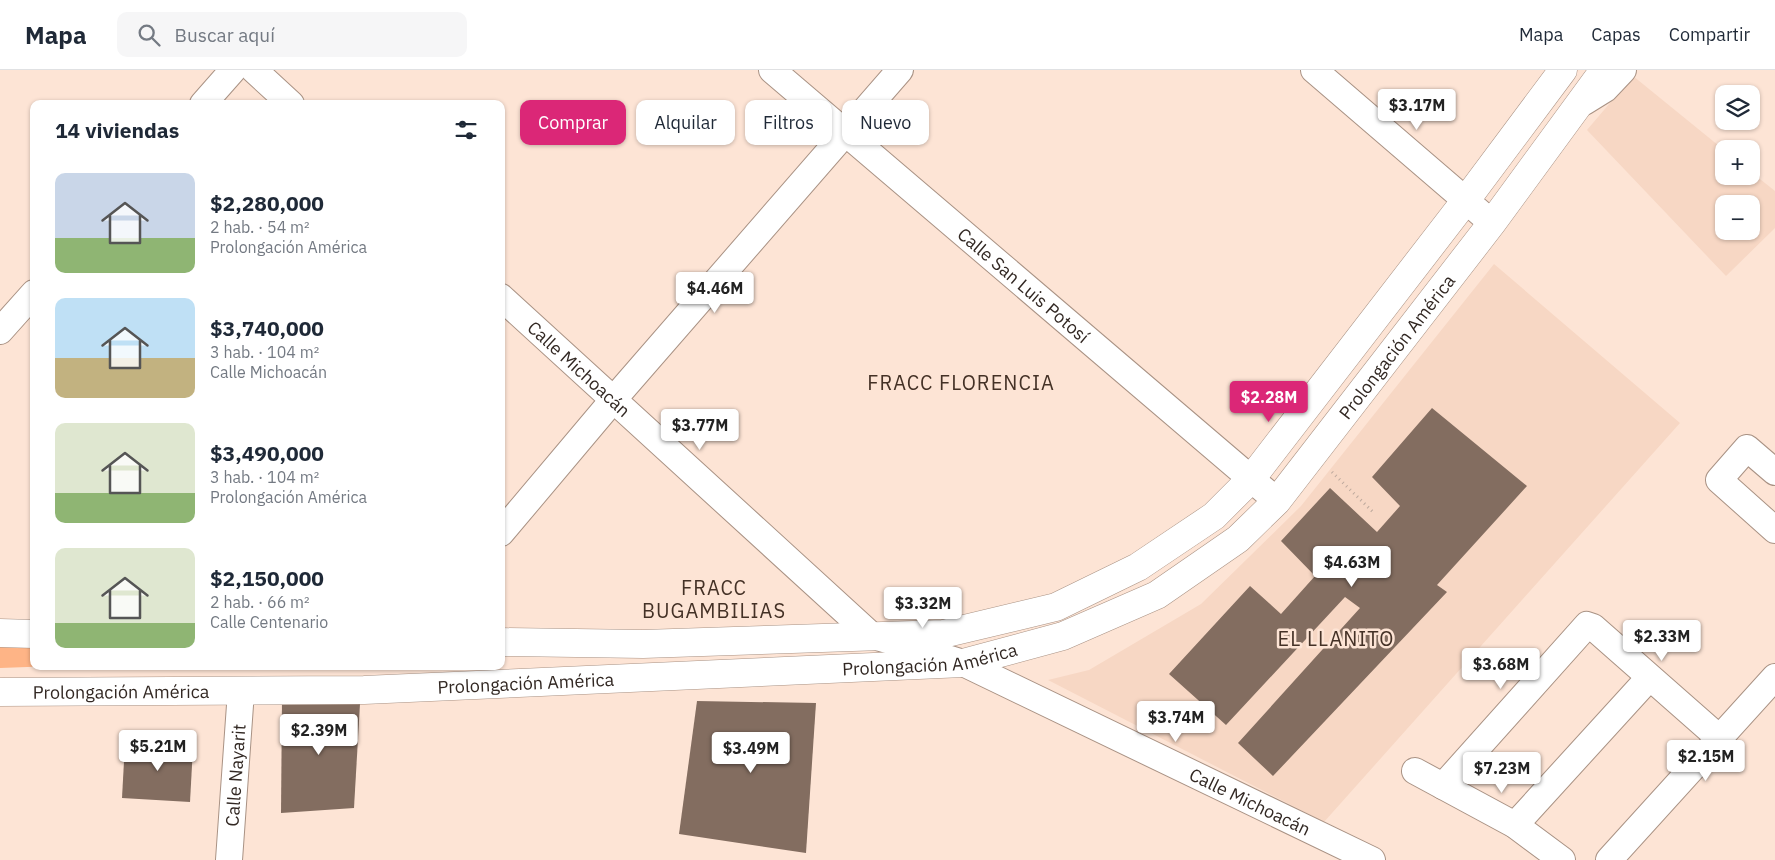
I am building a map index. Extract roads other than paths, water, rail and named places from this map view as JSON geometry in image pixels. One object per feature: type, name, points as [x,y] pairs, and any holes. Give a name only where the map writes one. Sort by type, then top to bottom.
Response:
[{"type":"street","points":[[207,100],[233,70]]},
{"type":"street","points":[[254,70],[287,100]]},
{"type":"street","name":"Calle San Luis Potosí","points":[[772,70],[842,131]]},
{"type":"street","points":[[874,100],[900,70]]},
{"type":"street","points":[[1314,70],[1492,223]]},
{"type":"street","name":"Prolongación América","points":[[505,642],[642,644],[943,634],[1056,607],[1138,567],[1214,516],[1251,479],[1466,200],[1563,70]]},
{"type":"street","name":"Prolongación América","points":[[0,692],[364,690],[962,663],[1063,636],[1157,595],[1238,539],[1276,501],[1492,223],[1604,70]]},
{"type":"street","points":[[1579,105],[1605,89],[1623,70]]},
{"type":"street","points":[[505,528],[613,400],[842,137]]},
{"type":"street","name":"Calle San Luis Potosí","points":[[858,145],[1276,501]]},
{"type":"street","points":[[0,331],[30,297]]},
{"type":"street","name":"Calle Michoacán","points":[[505,301],[871,635],[962,663],[1372,860]]},
{"type":"street","points":[[1775,472],[1747,448],[1719,480],[1775,530]]},
{"type":"street","points":[[1444,786],[1587,625],[1593,627],[1718,737]]},
{"type":"street","points":[[0,633],[30,634]]},
{"type":"street","points":[[364,690],[387,670]]},
{"type":"street","points":[[1608,860],[1718,737],[1775,677]]},
{"type":"street","points":[[1515,825],[1649,678]]},
{"type":"street","name":"Calle Nayarit","points":[[229,860],[241,691]]},
{"type":"street","points":[[1415,771],[1515,825],[1562,860]]},
{"type":"district","name":"FRACC FLORENCIA","points":[[961,382]]},
{"type":"district","name":"FRACC BUGAMBILIAS","points":[[714,598]]},
{"type":"district","name":"EL LLANITO","points":[[1336,638]]}]
